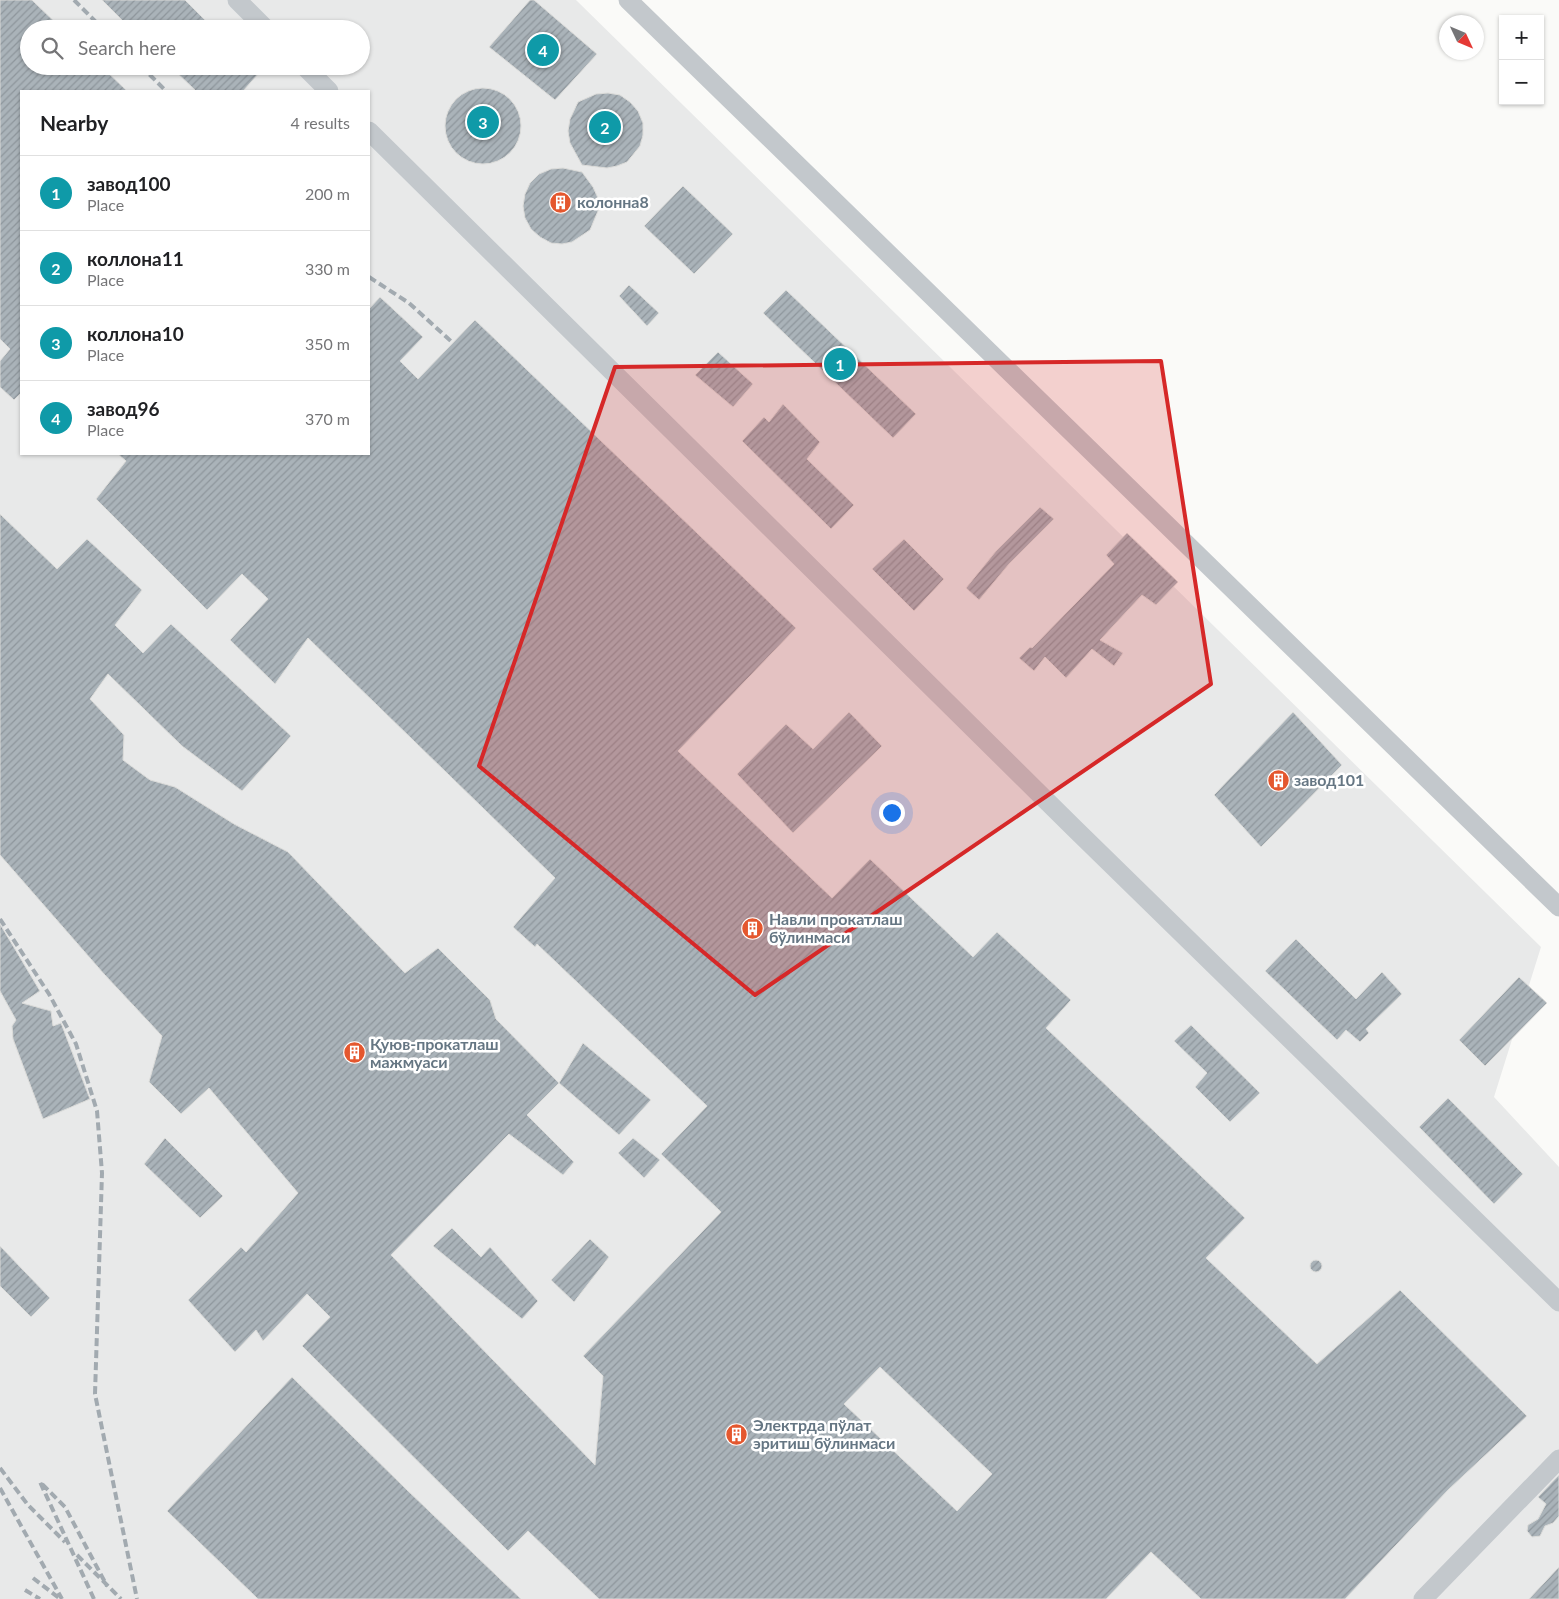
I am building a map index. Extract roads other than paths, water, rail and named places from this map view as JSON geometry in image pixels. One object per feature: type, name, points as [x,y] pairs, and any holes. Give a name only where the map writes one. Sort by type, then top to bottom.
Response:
[{"type":"street","points":[[236,0],[257,20]]},
{"type":"street","points":[[628,0],[1559,907]]},
{"type":"street","points":[[313,75],[328,90]]},
{"type":"street","points":[[370,132],[1074,828],[1559,1302]]},
{"type":"street","points":[[1423,1599],[1559,1458]]},
{"type":"railway","points":[[74,0],[94,20]]},
{"type":"railway","points":[[150,75],[165,90]]},
{"type":"railway","points":[[370,278],[409,303],[453,343]]},
{"type":"railway","points":[[0,919],[49,994],[76,1044],[97,1111],[102,1173],[95,1394],[137,1599]]},
{"type":"railway","points":[[0,1468],[28,1505],[65,1542]]},
{"type":"railway","points":[[94,1599],[40,1482],[65,1507],[107,1586]]},
{"type":"railway","points":[[0,1488],[62,1599]]},
{"type":"railway","points":[[77,1555],[121,1599]]},
{"type":"railway","points":[[33,1578],[59,1598]]},
{"type":"railway","points":[[25,1590],[40,1599]]},
{"type":"place","name":"завод96","points":[[543,50]]},
{"type":"place","name":"коллона10","points":[[483,122]]},
{"type":"place","name":"коллона11","points":[[605,127]]},
{"type":"place","name":"колонна8","points":[[561,202]]},
{"type":"place","name":"завод100","points":[[840,364]]},
{"type":"place","name":"завод101","points":[[1278,780]]},
{"type":"place","name":"Навли прокатлаш бўлинмаси","points":[[753,928]]},
{"type":"place","name":"Қуюв-прокатлаш мажмуаси","points":[[354,1053]]},
{"type":"place","name":"Электрда пўлат эритиш бўлинмаси","points":[[737,1434]]}]
